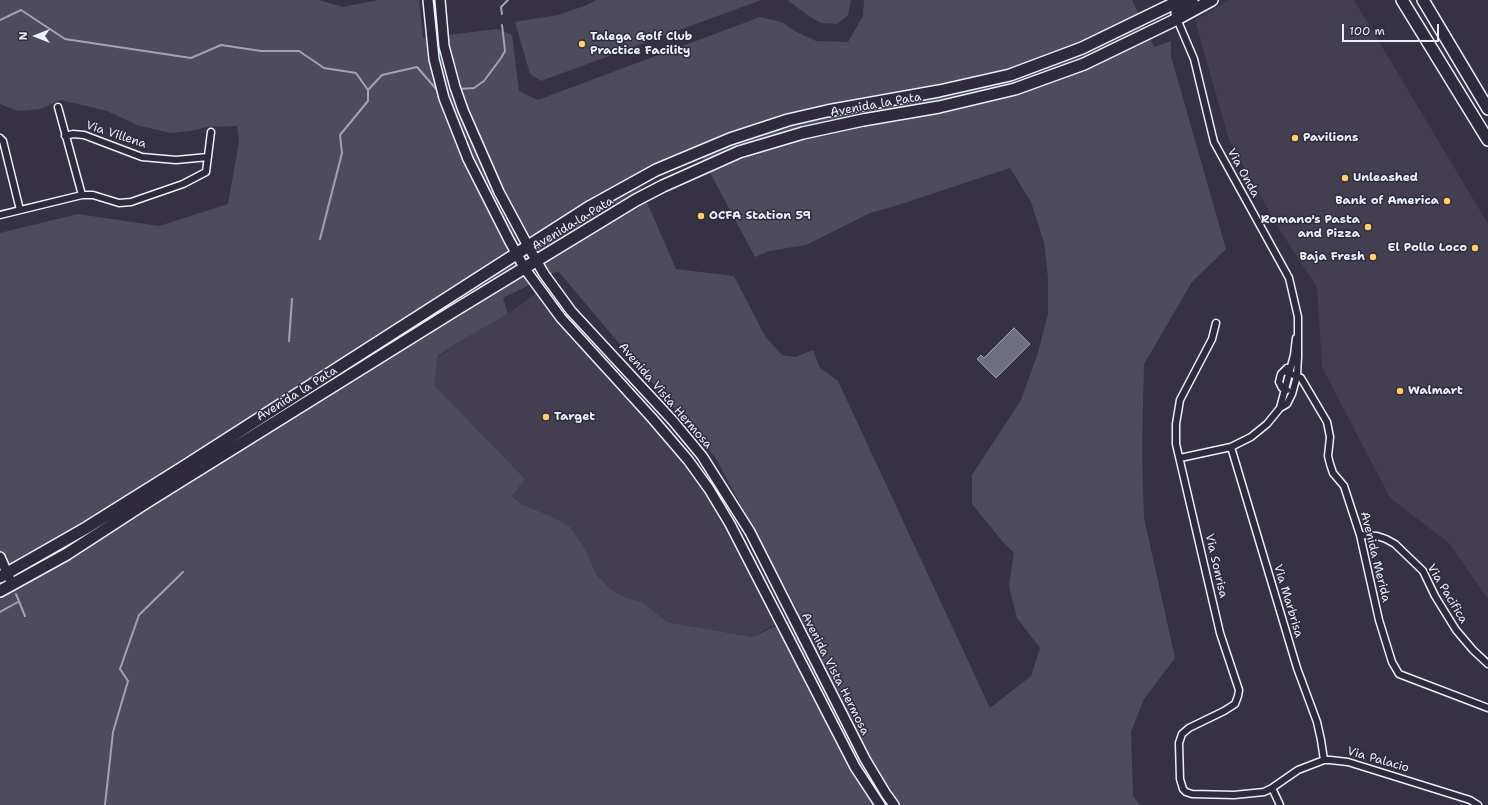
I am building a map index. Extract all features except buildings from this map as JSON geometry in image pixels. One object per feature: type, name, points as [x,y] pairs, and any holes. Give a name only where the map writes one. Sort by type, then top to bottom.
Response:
[{"type":"highway","name":"Avenida la Pata","points":[[4,575],[86,528],[150,488],[620,188],[660,168],[724,141],[788,120],[827,111],[939,91],[1010,75],[1082,48],[1181,0]]},
{"type":"highway","points":[[1177,20],[1177,10],[1192,2],[1192,0]]},
{"type":"highway","name":"Avenida la Pata","points":[[0,591],[67,554],[452,312],[649,193],[739,152],[803,133],[863,120],[939,107],[1014,89],[1084,64],[1177,20],[1212,0]]},
{"type":"highway","points":[[1402,0],[1488,140]]},
{"type":"highway","points":[[1422,0],[1488,109]]},
{"type":"main road","name":"Avenida Vista Hermosa","points":[[428,0],[431,42],[440,85],[448,110],[468,159],[486,197],[516,253],[525,269],[561,318],[652,418],[688,460],[709,489],[730,524],[855,766],[880,805]]},
{"type":"main road","name":"Avenida Vista Hermosa","points":[[440,0],[444,46],[451,76],[463,110],[499,192],[536,262],[571,311],[673,421],[702,456],[750,532],[865,759],[894,805]]},
{"type":"main road","points":[[0,557],[4,575],[12,584]]},
{"type":"street","name":"Via Onda","points":[[1177,20],[1194,59],[1214,142],[1289,278],[1298,317],[1297,376],[1293,391],[1287,404],[1280,408],[1267,424],[1251,437],[1231,447],[1180,458]]},
{"type":"street","points":[[58,107],[82,195]]},
{"type":"street","points":[[0,215],[82,195],[93,195],[119,203],[130,202],[197,178],[206,172],[211,132]]},
{"type":"street","name":"Via Villena","points":[[66,136],[73,134],[84,135],[142,156],[176,160],[208,157]]},
{"type":"street","points":[[0,138],[3,141],[20,210]]},
{"type":"street","name":"Via Sonrisa","points":[[1182,789],[1180,779],[1179,742],[1182,734],[1188,728],[1224,711],[1235,704],[1239,690],[1220,633],[1176,444],[1176,424],[1180,400],[1212,339],[1216,323]]},
{"type":"street","name":"Via Onda","points":[[1280,408],[1286,372],[1292,362],[1294,340],[1298,333]]},
{"type":"street","points":[[1286,372],[1297,376]]},
{"type":"street","name":"Avenida Merida","points":[[1297,376],[1301,378],[1327,422],[1330,437],[1328,456],[1330,464],[1333,473],[1344,486],[1360,535],[1379,620],[1392,662],[1398,674],[1488,708]]},
{"type":"street","points":[[1284,389],[1293,391]]},
{"type":"street","name":"Via Marbrisa","points":[[1231,447],[1297,668],[1317,722],[1324,760]]},
{"type":"street","name":"Via Pacifica","points":[[1360,535],[1377,536],[1386,539],[1394,544],[1423,571],[1435,596],[1456,630],[1473,650],[1488,664]]},
{"type":"street","name":"Via Palacio","points":[[1182,789],[1192,794],[1234,795],[1264,792],[1298,770],[1324,760],[1348,762],[1470,800],[1478,805]]},
{"type":"street","points":[[1272,788],[1280,805]]},
{"type":"shaded area","points":[[0,0],[319,0],[343,7],[378,0],[419,0],[423,38],[497,29],[512,35],[519,91],[538,100],[760,17],[782,22],[795,31],[816,41],[848,42],[863,16],[864,0],[1132,0],[1154,47],[1171,41],[1171,56],[1226,249],[1192,282],[1144,364],[1142,450],[1144,518],[1175,658],[1144,699],[1131,732],[1133,796],[1140,805],[0,805],[0,233],[78,214],[159,226],[228,204],[239,142],[237,126],[207,127],[191,131],[170,133],[137,125],[107,111],[61,100],[40,109],[18,111],[0,104]],"holes":[[[697,148],[755,257],[769,251],[806,245],[870,213],[1010,168],[1031,202],[1044,242],[1048,277],[1048,314],[1037,356],[1021,400],[972,475],[972,504],[1014,553],[1009,586],[1017,618],[1040,648],[1031,676],[990,708],[838,381],[820,368],[813,350],[795,357],[782,355],[765,336],[734,276],[676,269],[635,175],[671,156]],[[558,271],[715,457],[798,611],[788,621],[752,637],[667,622],[642,602],[625,597],[610,589],[596,574],[585,549],[570,527],[552,517],[521,504],[512,496],[525,479],[434,385],[438,356],[455,344],[508,314],[503,298]]]},
{"type":"shaded area","name":"Talega Golf Club Practice Facility","points":[[596,0],[761,0],[541,81],[530,74],[515,22],[558,15],[587,5]]},
{"type":"shaded area","points":[[787,0],[851,0],[848,15],[837,24],[821,23]]},
{"type":"shaded area","points":[[1229,0],[1354,0],[1488,224],[1488,599],[1449,543],[1390,498],[1322,367],[1317,287],[1279,229],[1229,140],[1195,20]]},
{"type":"shaded area","points":[[539,291],[657,429],[727,523],[778,623],[752,637],[667,622],[642,602],[625,597],[610,589],[596,574],[585,549],[533,510],[521,504],[512,495],[525,479],[434,385],[438,357],[455,344],[508,314]]},
{"type":"water","points":[[1014,328],[1030,344],[996,378],[977,359],[981,355],[984,358]]},
{"type":"waterway","points":[[502,14],[501,7],[508,0]]},
{"type":"waterway","points":[[0,20],[21,10],[65,39],[191,58],[221,45],[261,51],[299,51],[324,68],[356,73],[368,90],[382,75],[417,67],[437,90],[440,90]]},
{"type":"waterway","points":[[458,89],[474,88],[484,81],[501,58],[505,51],[502,25]]},
{"type":"waterway","points":[[320,239],[342,153],[340,135],[368,101],[368,90]]},
{"type":"waterway","points":[[289,341],[292,299]]},
{"type":"waterway","points":[[105,805],[113,732],[128,681],[120,669],[139,615],[183,572]]},
{"type":"waterway","points":[[16,594],[25,616]]},
{"type":"waterway","points":[[0,612],[18,602]]},
{"type":"place","name":"Talega Golf Club Practice Facility","points":[[582,44]]},
{"type":"place","name":"Pavilions","points":[[1295,138]]},
{"type":"place","name":"Unleashed","points":[[1345,178]]},
{"type":"place","name":"Bank of America","points":[[1447,201]]},
{"type":"place","name":"OCFA Station 59","points":[[701,216]]},
{"type":"place","name":"Romano's Pasta and Pizza","points":[[1368,227]]},
{"type":"place","name":"El Pollo Loco","points":[[1475,248]]},
{"type":"place","name":"Baja Fresh","points":[[1373,257]]},
{"type":"place","name":"Walmart","points":[[1400,391]]},
{"type":"place","name":"Target","points":[[546,417]]}]
